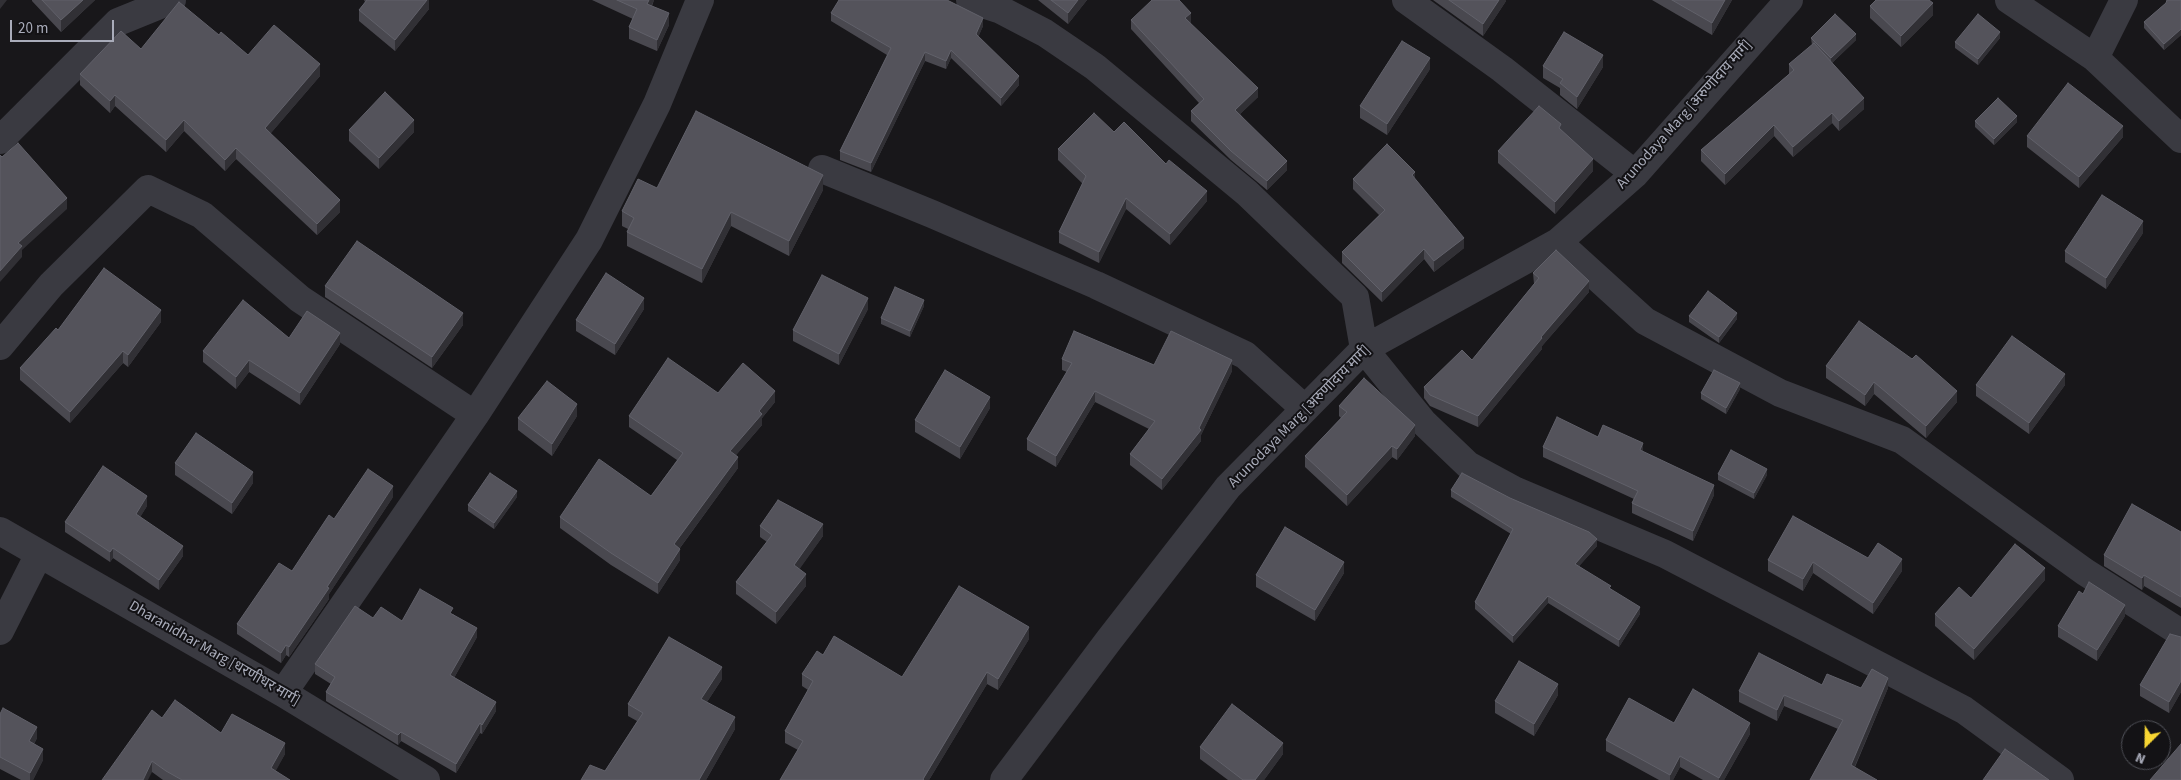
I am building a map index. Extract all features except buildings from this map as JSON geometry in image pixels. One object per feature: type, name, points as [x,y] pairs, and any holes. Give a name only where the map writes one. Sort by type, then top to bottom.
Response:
[{"type":"street","points":[[0,140],[118,22],[172,0]]},
{"type":"street","points":[[284,692],[475,415],[589,240],[657,104],[700,0]]},
{"type":"street","points":[[970,0],[1000,10],[1045,33],[1095,66],[1247,193],[1355,297],[1364,349],[1423,422],[1468,465],[1516,491],[1665,554],[1964,710],[2060,780]]},
{"type":"street","points":[[1406,0],[1502,69],[1635,174]]},
{"type":"street","name":"Arunodaya Marg [अरुणोदा‍य मार्ग]","points":[[1004,780],[1228,487],[1364,349],[1558,242],[1635,174],[1789,0]]},
{"type":"street","points":[[2009,0],[2095,58],[2181,139]]},
{"type":"street","points":[[2095,58],[2124,0]]},
{"type":"street","points":[[822,168],[1078,277],[1245,355],[1305,409]]},
{"type":"street","points":[[0,346],[51,285],[148,189],[202,214],[300,299],[475,415]]},
{"type":"street","points":[[1558,242],[1645,321],[1780,393],[1902,440],[2085,572],[2181,632]]},
{"type":"street","name":"Dharanidhar Marg [धरणीधर मार्ग]","points":[[0,531],[284,692],[426,780]]},
{"type":"street","points":[[0,631],[39,554]]}]
